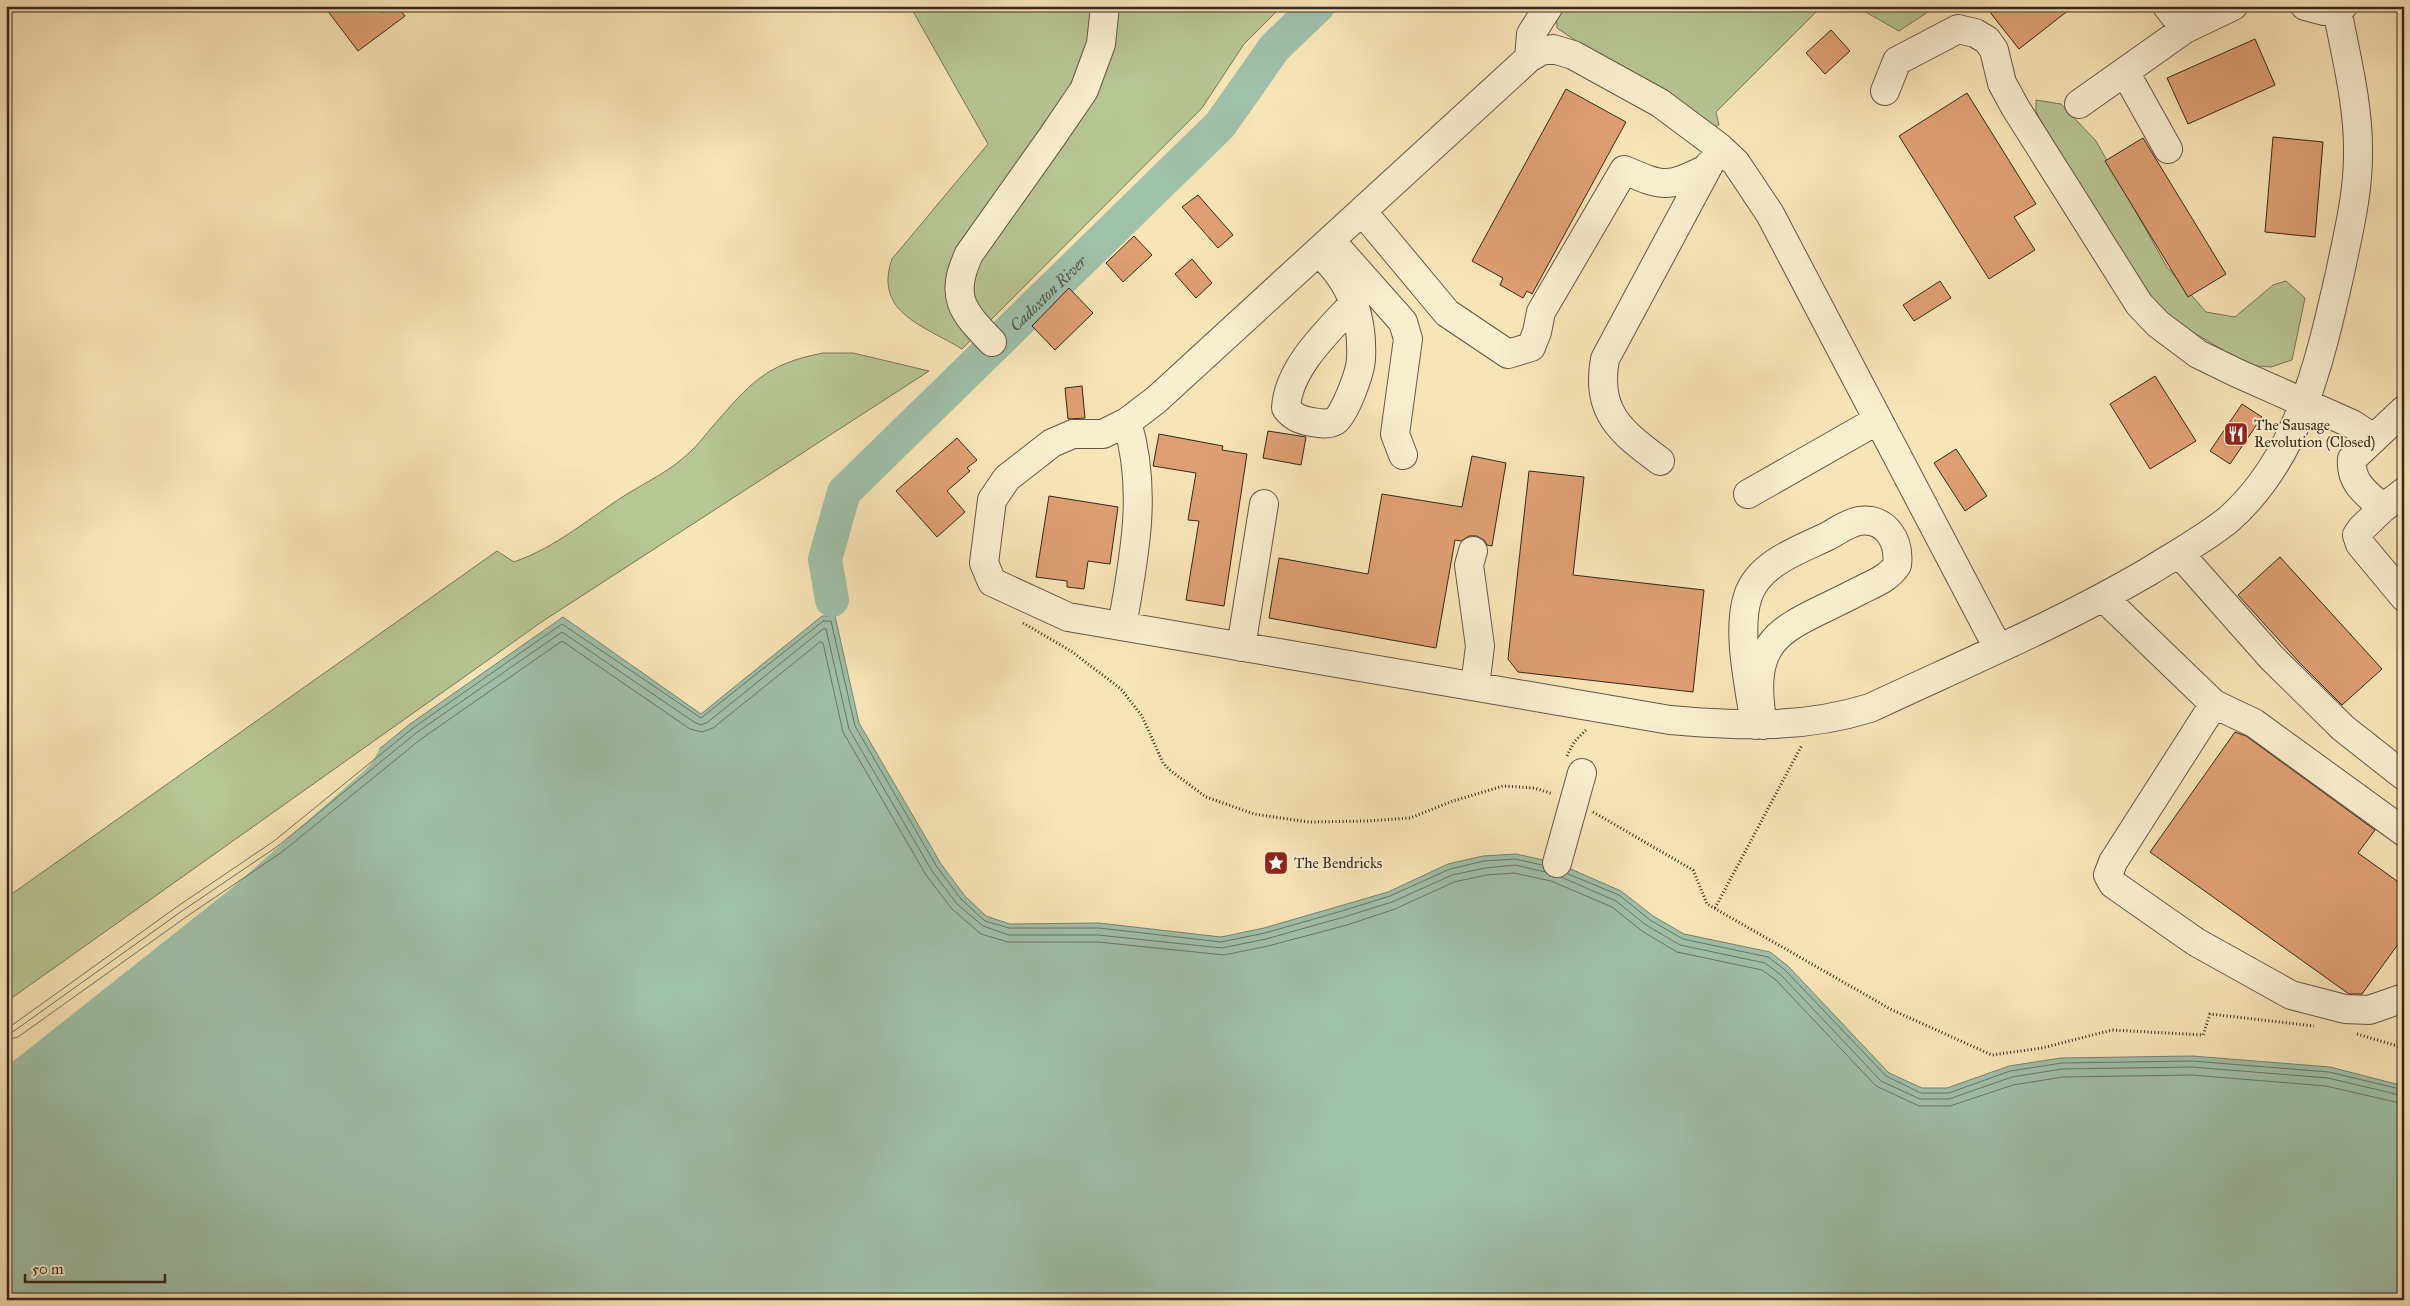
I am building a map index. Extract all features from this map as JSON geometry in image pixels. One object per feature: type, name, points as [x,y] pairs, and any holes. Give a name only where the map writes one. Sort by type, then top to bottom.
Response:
[{"type":"street","points":[[992,342],[969,319],[959,296],[960,272],[969,254],[1084,90],[1101,44],[1105,6]]},
{"type":"street","points":[[2167,6],[2185,28]]},
{"type":"street","points":[[2079,104],[2185,28],[2233,6]]},
{"type":"street","points":[[1998,648],[1770,214],[1736,163],[1712,158],[1660,103],[1572,55],[1553,49],[1541,51],[1529,58],[1156,400],[1127,422],[1103,434],[1073,434],[1052,443],[1007,478],[992,500],[984,563],[992,582],[1068,617],[1670,720],[1759,725],[1814,722],[1870,708],[1998,648],[2104,598],[2210,533],[2252,496],[2291,434],[2305,402],[2321,351],[2352,213],[2358,172],[2357,122],[2340,8],[2324,11],[2305,6]]},
{"type":"street","points":[[1529,58],[1531,34],[1536,16]]},
{"type":"street","points":[[1884,91],[1898,61],[1958,29],[1975,32],[1987,40],[1994,50],[2002,83],[2146,313],[2198,354],[2352,424],[2372,437]]},
{"type":"street","points":[[2125,72],[2168,149]]},
{"type":"street","points":[[1362,211],[1447,313],[1508,354],[1531,346],[1537,332],[1541,312],[1624,170],[1655,183],[1678,183],[1712,158]]},
{"type":"street","points":[[1660,461],[1628,437],[1622,429],[1606,405],[1601,378],[1605,359],[1712,158]]},
{"type":"street","points":[[1324,246],[1348,288],[1354,303]]},
{"type":"street","points":[[1324,246],[1403,322],[1408,339],[1395,434],[1403,454]]},
{"type":"street","points":[[2404,410],[2372,437],[2352,459],[2352,476],[2359,485],[2394,500],[2362,528],[2357,535],[2360,544],[2404,597]]},
{"type":"street","points":[[1748,494],[1878,420]]},
{"type":"street","points":[[1122,626],[1137,541],[1139,508],[1137,461],[1127,422]]},
{"type":"street","points":[[1241,647],[1264,504]]},
{"type":"street","points":[[1869,521],[1879,524],[1891,534],[1897,549],[1897,565],[1886,577],[1804,620],[1773,640],[1763,654],[1759,673],[1759,725],[1743,629],[1745,606],[1753,585],[1760,576],[1784,558],[1854,523],[1869,521]]},
{"type":"street","points":[[1473,551],[1469,565],[1480,646],[1475,686]]},
{"type":"street","points":[[2179,553],[2271,657],[2343,728],[2404,776]]},
{"type":"street","points":[[2104,598],[2214,704],[2254,723],[2404,832]]},
{"type":"street","points":[[2214,704],[2113,862],[2108,875],[2113,884],[2196,942],[2291,995],[2345,1008],[2369,1010],[2404,998]]},
{"type":"street","points":[[1557,863],[1578,786]]},
{"type":"path","points":[[1020,621],[1033,631],[1071,651],[1121,689],[1142,716],[1163,763],[1171,771],[1206,797],[1254,814],[1309,822],[1410,818],[1453,801],[1503,786],[1534,788],[1578,786]]},
{"type":"path","points":[[1599,707],[1593,724],[1574,742],[1567,758],[1570,773],[1578,786],[1693,870],[1707,904],[1892,1010],[1992,1055],[2042,1048],[2112,1030],[2203,1035],[2210,1014],[2315,1026]]},
{"type":"path","points":[[1715,908],[1814,722]]},
{"type":"path","points":[[2352,1032],[2404,1048]]},
{"type":"shaded area","points":[[910,6],[1282,6],[1244,44],[1202,108],[962,349],[906,316],[896,305],[890,293],[888,277],[892,259],[988,144]]},
{"type":"shaded area","points":[[1556,6],[1937,6],[1899,31],[1862,10],[1819,9],[1716,112],[1719,125],[1708,129],[1557,28]]},
{"type":"shaded area","points":[[2036,100],[2061,104],[2096,141],[2167,267],[2206,312],[2235,317],[2273,285],[2286,281],[2305,298],[2292,360],[2271,367],[2244,365],[2223,350],[2169,318],[2131,274],[2067,169],[2036,112]]},
{"type":"shaded area","points":[[823,353],[853,353],[929,371],[543,621],[6,1002],[6,898],[497,551],[514,562],[530,556],[559,540],[682,459],[696,446],[738,398],[760,378],[787,363]]},
{"type":"water","points":[[822,616],[835,616],[859,723],[941,864],[965,896],[986,916],[1010,924],[1099,923],[1221,937],[1264,928],[1388,892],[1448,864],[1483,856],[1516,854],[1557,863],[1621,891],[1653,916],[1684,934],[1770,952],[1788,966],[1889,1073],[1922,1088],[1947,1088],[2009,1066],[2061,1058],[2192,1056],[2330,1067],[2404,1086],[2404,1300],[6,1300],[6,1023],[271,837],[410,724],[563,617],[701,714]]},
{"type":"pier","points":[[380,748],[373,761],[364,771],[233,887],[6,1067],[6,1020],[174,900],[270,835],[349,770]]},
{"type":"building","points":[[324,6],[377,6],[382,13],[391,6],[397,6],[405,16],[358,51]]},
{"type":"building","points":[[1985,6],[2074,6],[2019,49]]},
{"type":"building","points":[[1831,30],[1850,51],[1825,74],[1806,53]]},
{"type":"building","points":[[2255,39],[2275,85],[2188,124],[2167,78]]},
{"type":"building","points":[[1566,89],[1626,122],[1532,294],[1527,291],[1523,298],[1500,285],[1503,278],[1472,261]]},
{"type":"building","points":[[1967,93],[2036,204],[2014,217],[2035,250],[1989,279],[1899,136]]},
{"type":"building","points":[[2273,137],[2323,142],[2315,237],[2265,232]]},
{"type":"building","points":[[2143,138],[2226,274],[2188,297],[2105,161]]},
{"type":"building","points":[[1198,195],[1233,235],[1218,248],[1182,207]]},
{"type":"building","points":[[1134,236],[1152,255],[1123,282],[1106,263]]},
{"type":"building","points":[[1192,259],[1212,283],[1196,298],[1175,274]]},
{"type":"building","points":[[1940,281],[1951,298],[1914,321],[1903,305]]},
{"type":"building","points":[[1069,288],[1093,313],[1055,350],[1032,326]]},
{"type":"building","points":[[2155,376],[2196,441],[2150,469],[2110,404]]},
{"type":"building","points":[[1082,386],[1085,418],[1068,419],[1065,388]]},
{"type":"building","name":"The Sausage Revolution (Closed)","points":[[2242,404],[2262,417],[2230,464],[2210,451]]},
{"type":"building","points":[[1268,431],[1306,437],[1301,465],[1263,458]]},
{"type":"building","points":[[1159,434],[1223,446],[1222,450],[1247,454],[1224,606],[1186,600],[1199,521],[1188,520],[1196,473],[1153,466]]},
{"type":"building","points":[[957,438],[977,460],[967,468],[970,471],[947,491],[965,512],[937,537],[896,491]]},
{"type":"building","points":[[1956,449],[1987,496],[1965,511],[1934,463]]},
{"type":"building","points":[[1472,456],[1506,463],[1492,546],[1487,545],[1484,540],[1477,536],[1469,536],[1461,541],[1455,540],[1436,648],[1269,618],[1279,558],[1368,574],[1382,494],[1462,507]]},
{"type":"building","points":[[1529,471],[1584,477],[1573,575],[1704,590],[1693,692],[1518,672],[1508,659]]},
{"type":"building","points":[[1049,496],[1118,507],[1110,564],[1088,561],[1084,589],[1067,587],[1067,581],[1036,577]]},
{"type":"building","points":[[2280,557],[2382,669],[2342,705],[2299,662],[2238,595]]},
{"type":"building","points":[[2235,732],[2246,736],[2375,830],[2358,853],[2404,886],[2404,936],[2362,994],[2349,994],[2150,852]]},
{"type":"waterway","name":"Cadoxton River","points":[[832,600],[825,559],[844,492],[1220,125],[1275,47],[1318,6]]},
{"type":"place","name":"The Sausage Revolution (Closed)","points":[[2236,434]]},
{"type":"place","name":"The Bendricks","points":[[1276,863]]}]
